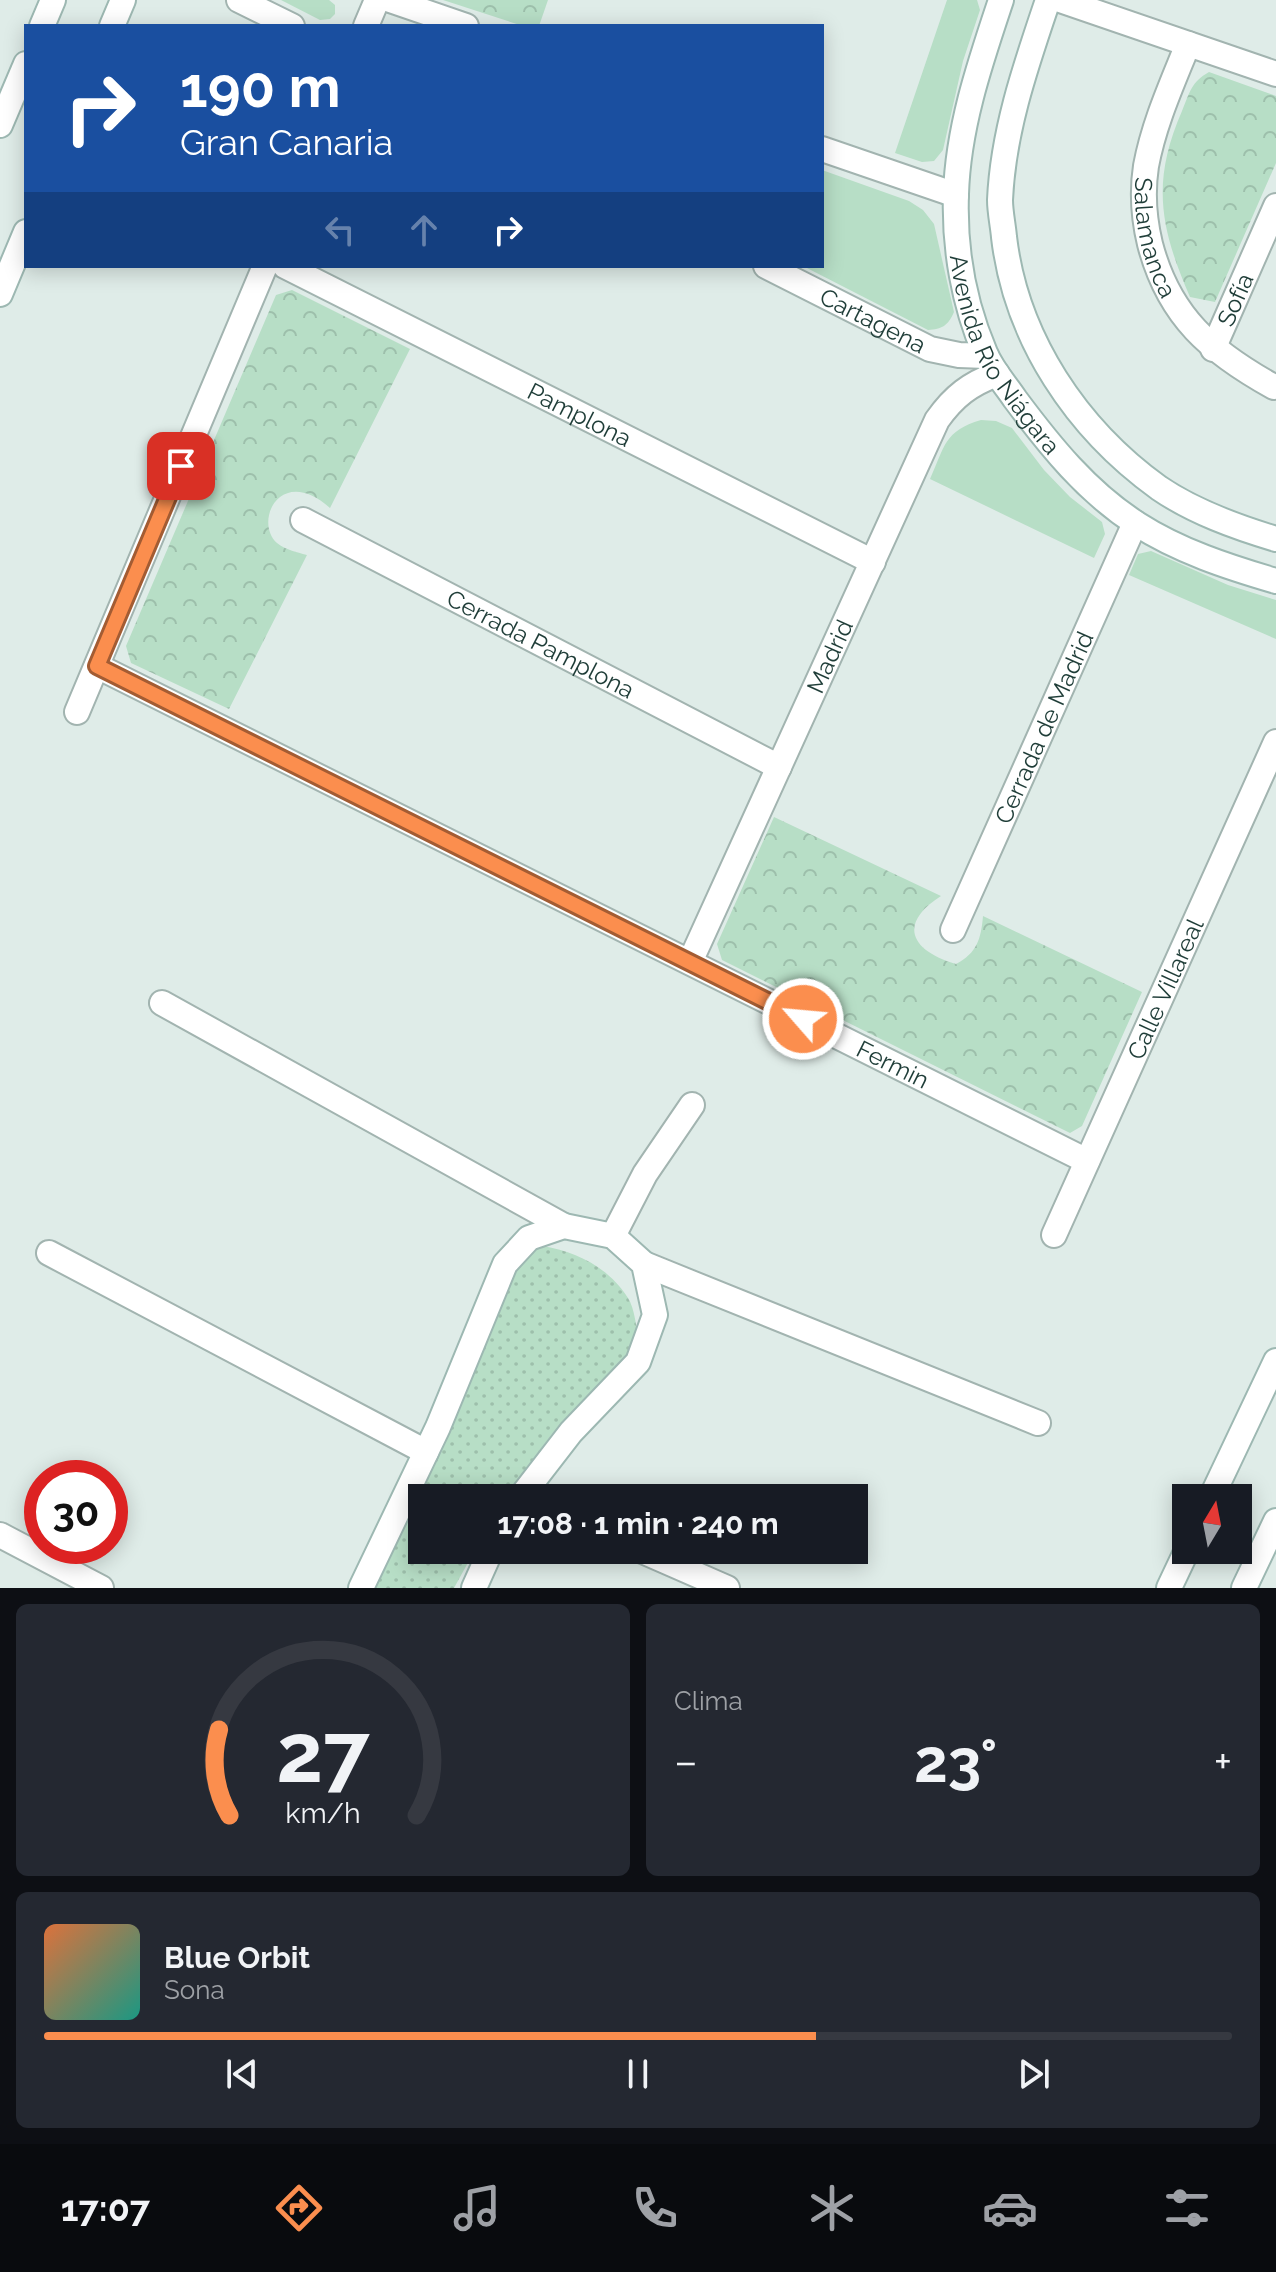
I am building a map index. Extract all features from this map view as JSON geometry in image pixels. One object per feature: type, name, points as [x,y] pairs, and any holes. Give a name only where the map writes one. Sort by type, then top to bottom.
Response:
[{"type":"street","points":[[43,24],[53,0]]},
{"type":"street","points":[[113,24],[123,0]]},
{"type":"street","points":[[239,0],[288,24]]},
{"type":"street","points":[[367,24],[377,0]]},
{"type":"street","points":[[390,0],[460,24]]},
{"type":"street","name":"Avenida Río Niágara","points":[[1001,0],[980,63],[961,139],[956,195],[959,259],[970,311],[991,365],[1051,447],[1082,480],[1135,523],[1179,548],[1276,581]]},
{"type":"street","name":"Avenida Río Niágara","points":[[1048,0],[1022,75],[1005,147],[1000,203],[1006,255],[1021,312],[1053,377],[1083,418],[1118,455],[1161,489],[1201,511],[1276,539]]},
{"type":"street","points":[[1060,0],[1276,74]]},
{"type":"street","name":"Salamanca","points":[[1188,44],[1158,120],[1146,167],[1143,199],[1147,231],[1167,294],[1186,321],[1213,349],[1274,387]]},
{"type":"street","points":[[0,125],[24,69]]},
{"type":"street","points":[[824,150],[956,195]]},
{"type":"street","name":"Sofía","points":[[1213,349],[1276,206]]},
{"type":"street","points":[[0,294],[24,237]]},
{"type":"street","points":[[77,712],[264,268]]},
{"type":"street","name":"Pamplona","points":[[289,268],[873,562]]},
{"type":"street","name":"Cartagena","points":[[770,268],[930,349],[991,365]]},
{"type":"street","name":"Madrid","points":[[690,962],[937,420],[953,399],[991,365]]},
{"type":"street","name":"Cerrada Pamplona","points":[[303,520],[779,767]]},
{"type":"street","name":"Cerrada de Madrid","points":[[953,930],[1135,523]]},
{"type":"street","name":"Fermin","points":[[97,666],[1087,1161]]},
{"type":"street","name":"Calle Villareal","points":[[1054,1235],[1276,742]]},
{"type":"street","points":[[162,1003],[564,1226],[613,1236],[644,1264],[1038,1423]]},
{"type":"street","points":[[613,1236],[645,1174],[692,1105]]},
{"type":"street","points":[[361,1588],[426,1452],[505,1264],[529,1238],[564,1226]]},
{"type":"street","points":[[49,1253],[426,1452]]},
{"type":"street","points":[[532,1484],[571,1432],[638,1362],[655,1315],[644,1264]]},
{"type":"street","points":[[1218,1484],[1276,1361]]},
{"type":"street","points":[[1244,1588],[1276,1521]]},
{"type":"street","points":[[0,1535],[101,1588]]},
{"type":"street","points":[[474,1588],[485,1564]]},
{"type":"street","points":[[672,1564],[727,1588]]},
{"type":"street","points":[[1169,1588],[1180,1564]]},
{"type":"green space","points":[[281,0],[329,0],[335,5],[335,14],[330,19],[320,20]]},
{"type":"green space","points":[[443,0],[548,0],[540,24],[517,24]]},
{"type":"green space","points":[[947,0],[977,0],[980,10],[963,61],[943,150],[934,161],[922,162],[895,153]]},
{"type":"green space","points":[[1209,72],[1276,96],[1276,163],[1215,302],[1190,297],[1172,249],[1163,205],[1166,160],[1172,137],[1192,88]]},
{"type":"green space","points":[[824,171],[909,201],[923,210],[934,224],[954,312],[944,326],[928,330],[807,268],[824,268]]},
{"type":"green space","points":[[292,290],[410,349],[330,508],[313,496],[298,492],[285,494],[270,511],[270,533],[277,543],[307,555],[229,709],[131,663],[126,646],[276,295]]},
{"type":"green space","points":[[981,420],[996,421],[1012,428],[1044,470],[1070,497],[1102,522],[1105,534],[1094,558],[930,479],[947,441],[960,429]]},
{"type":"green space","points":[[1151,551],[1228,585],[1276,600],[1276,639],[1129,575],[1138,554]]},
{"type":"green space","points":[[774,817],[941,896],[927,906],[915,926],[915,936],[928,952],[956,964],[973,950],[983,916],[1142,992],[1082,1126],[1070,1133],[722,960],[717,944]]},
{"type":"green space","points":[[543,1246],[568,1252],[591,1263],[611,1278],[630,1302],[639,1341],[624,1368],[552,1434],[514,1484],[415,1484],[512,1268],[526,1250]]},
{"type":"green space","points":[[408,1499],[408,1564],[467,1564],[454,1588],[368,1588]]},
{"type":"route","points":[[181,466],[97,666],[803,1019]]}]
